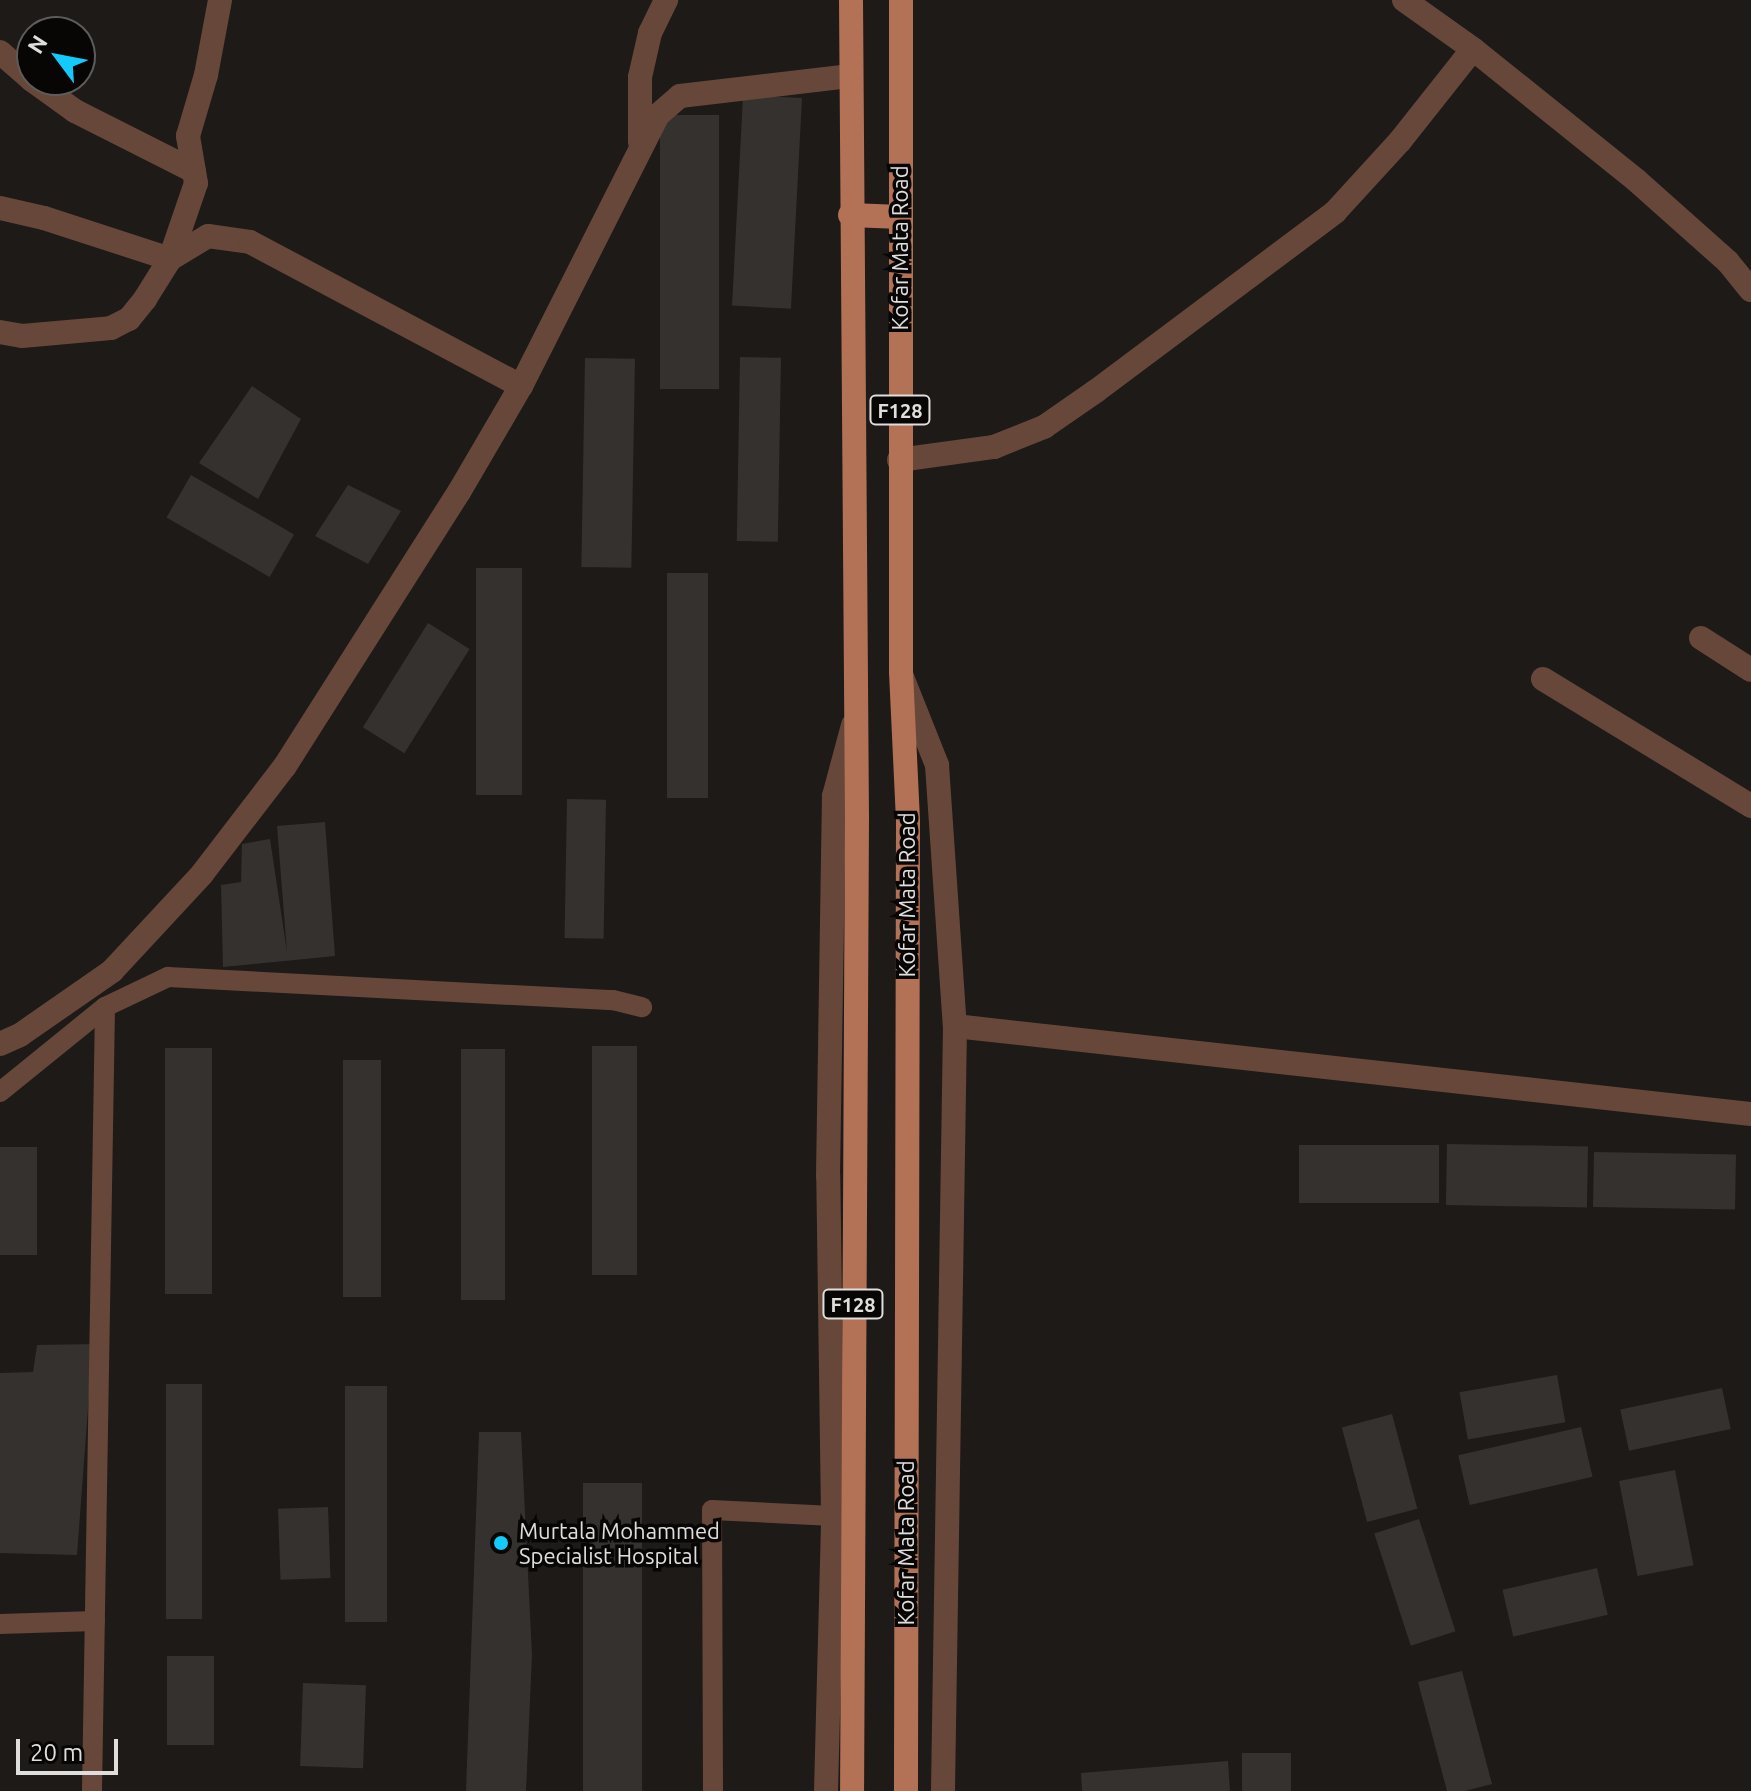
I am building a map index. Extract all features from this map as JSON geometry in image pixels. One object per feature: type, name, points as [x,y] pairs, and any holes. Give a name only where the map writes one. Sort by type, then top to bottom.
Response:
[{"type":"main road","name":"F128","points":[[851,0],[850,215],[857,707],[852,1791]]},
{"type":"main road","name":"Kofar Mata Road","points":[[901,0],[899,460],[901,672],[908,821],[906,1791]]},
{"type":"main road","points":[[850,215],[901,217]]},
{"type":"street","points":[[0,332],[22,336],[111,328],[129,319],[170,259],[196,183],[188,136],[206,75],[220,0]]},
{"type":"street","points":[[640,145],[640,77],[650,33],[666,0]]},
{"type":"street","points":[[1404,0],[1473,49],[1636,180],[1728,262],[1751,290]]},
{"type":"street","points":[[899,460],[994,447],[1044,427],[1096,391],[1335,212],[1400,141],[1473,49]]},
{"type":"street","points":[[0,52],[16,66]]},
{"type":"street","points":[[0,1044],[20,1035],[112,971],[202,874],[285,766],[459,492],[521,386],[640,145],[658,115],[680,96],[851,76]]},
{"type":"street","points":[[54,96],[75,111],[194,171]]},
{"type":"street","points":[[0,208],[44,218],[170,259],[208,236],[250,242],[521,386]]},
{"type":"street","points":[[1701,638],[1751,670]]},
{"type":"street","points":[[901,672],[937,765],[955,1026],[943,1791]]},
{"type":"street","points":[[1543,679],[1751,806]]},
{"type":"street","points":[[826,1791],[833,1516],[828,1176],[834,796],[857,707]]},
{"type":"street","points":[[955,1026],[1751,1114]]},
{"type":"lane","points":[[0,1092],[105,1007],[168,977],[613,1000],[642,1007]]},
{"type":"lane","points":[[92,1791],[105,1007]]},
{"type":"lane","points":[[713,1791],[712,1510],[833,1516]]},
{"type":"lane","points":[[0,1624],[95,1621]]},
{"type":"building","points":[[743,95],[802,98],[791,309],[732,306]]},
{"type":"building","points":[[660,115],[719,115],[719,389],[660,389]]},
{"type":"building","points":[[740,357],[781,358],[778,542],[737,541]]},
{"type":"building","points":[[585,358],[635,359],[631,568],[581,567]]},
{"type":"building","points":[[252,386],[301,419],[258,499],[199,463]]},
{"type":"building","points":[[191,475],[294,534],[270,577],[167,517]]},
{"type":"building","points":[[348,485],[401,511],[368,564],[315,536]]},
{"type":"building","points":[[476,568],[522,568],[522,795],[476,795]]},
{"type":"building","points":[[667,573],[708,573],[708,798],[667,798]]},
{"type":"building","points":[[428,623],[470,649],[404,753],[363,727]]},
{"type":"building","points":[[567,799],[606,800],[604,939],[565,938]]},
{"type":"building","points":[[325,822],[335,956],[223,967],[221,885],[241,882],[242,844],[270,839],[287,952],[277,826]]},
{"type":"building","points":[[592,1046],[637,1046],[637,1275],[592,1275]]},
{"type":"building","points":[[165,1048],[212,1048],[212,1294],[165,1294]]},
{"type":"building","points":[[461,1049],[505,1049],[505,1300],[461,1300]]},
{"type":"building","points":[[343,1060],[381,1060],[381,1297],[343,1297]]},
{"type":"building","points":[[1447,1144],[1588,1146],[1587,1207],[1446,1205]]},
{"type":"building","points":[[1299,1145],[1439,1145],[1439,1203],[1299,1203]]},
{"type":"building","points":[[0,1147],[37,1147],[37,1255],[0,1255]]},
{"type":"building","points":[[1594,1152],[1736,1154],[1735,1209],[1593,1207]]},
{"type":"building","points":[[97,1344],[89,1395],[77,1555],[0,1553],[0,1373],[33,1372],[37,1345]]},
{"type":"building","points":[[1557,1375],[1565,1422],[1468,1439],[1460,1392]]},
{"type":"building","points":[[166,1384],[202,1384],[202,1619],[166,1619]]},
{"type":"building","points":[[345,1386],[387,1386],[387,1622],[345,1622]]},
{"type":"building","points":[[1722,1388],[1731,1429],[1629,1451],[1620,1410]]},
{"type":"building","points":[[1392,1414],[1417,1509],[1367,1522],[1342,1427]]},
{"type":"building","points":[[1581,1427],[1592,1477],[1470,1505],[1458,1455]]},
{"type":"building","name":"Murtala Mohammed Specialist Hospital","points":[[479,1432],[521,1432],[532,1655],[526,1791],[466,1791]]},
{"type":"building","points":[[1675,1470],[1694,1565],[1638,1576],[1619,1481]]},
{"type":"building","points":[[583,1483],[642,1483],[642,1791],[583,1791]]},
{"type":"building","points":[[328,1507],[330,1578],[281,1580],[278,1509]]},
{"type":"building","points":[[1419,1519],[1455,1631],[1411,1646],[1374,1534]]},
{"type":"building","points":[[1597,1568],[1608,1615],[1513,1637],[1502,1590]]},
{"type":"building","points":[[167,1656],[214,1656],[214,1745],[167,1745]]},
{"type":"building","points":[[1462,1671],[1492,1784],[1465,1791],[1447,1791],[1418,1682]]},
{"type":"building","points":[[303,1683],[366,1685],[363,1768],[300,1766]]},
{"type":"building","points":[[1242,1753],[1291,1753],[1291,1791],[1242,1791]]},
{"type":"building","points":[[1228,1761],[1230,1791],[1082,1791],[1081,1773]]},
{"type":"place","name":"Murtala Mohammed Specialist Hospital","points":[[501,1543]]}]
